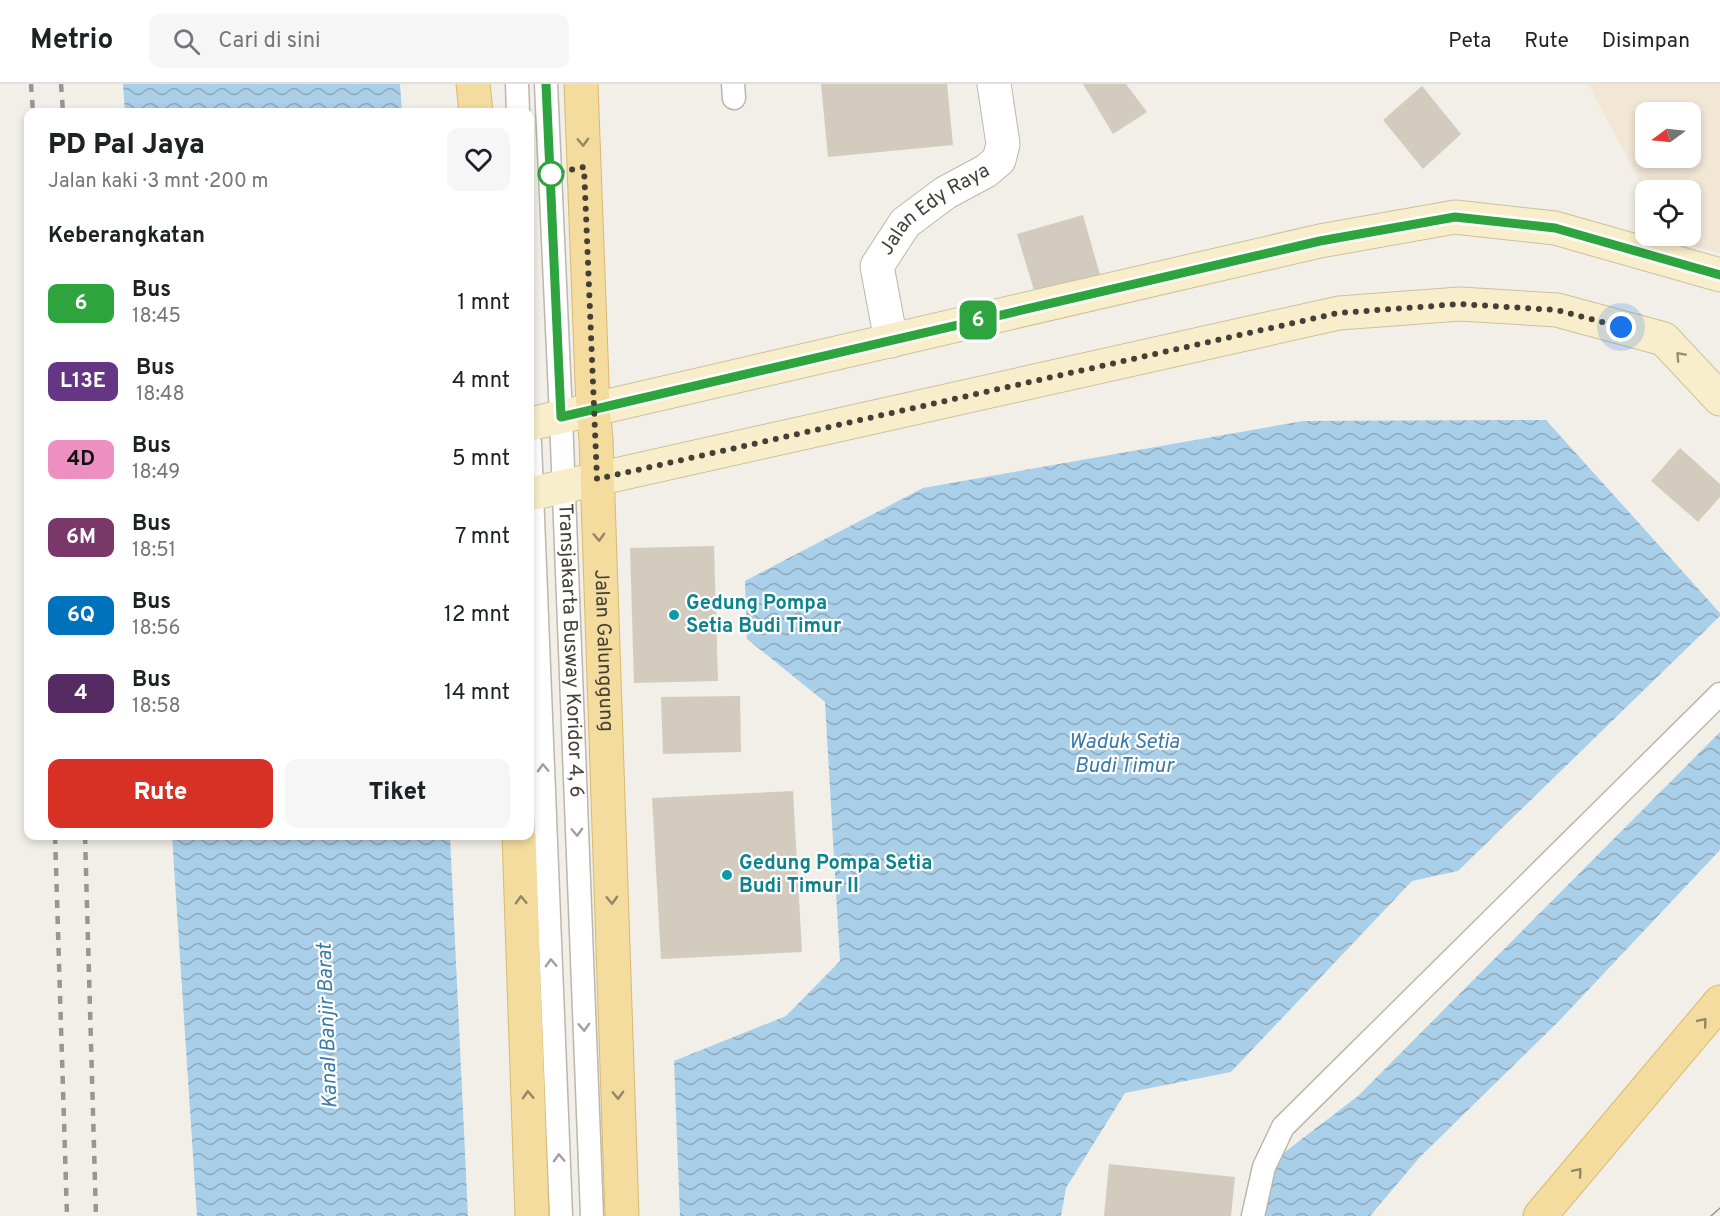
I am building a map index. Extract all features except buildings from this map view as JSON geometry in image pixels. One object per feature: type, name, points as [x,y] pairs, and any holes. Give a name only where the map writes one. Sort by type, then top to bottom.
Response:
[{"type":"main road","points":[[473,84],[476,108]]},
{"type":"main road","name":"Jalan Galunggung","points":[[581,84],[622,1216]]},
{"type":"main road","points":[[534,423],[1320,241],[1455,217],[1555,228],[1720,275]]},
{"type":"main road","points":[[542,491],[1338,313],[1449,304],[1557,310],[1664,339],[1720,399]]},
{"type":"main road","points":[[519,840],[532,1216]]},
{"type":"main road","points":[[1540,1216],[1720,1002]]},
{"type":"street","name":"Jalan Edy Raya","points":[[891,341],[877,266],[905,223],[945,193],[986,171],[999,160],[1003,144],[993,84]]},
{"type":"lane","points":[[517,84],[518,108]]},
{"type":"lane","name":"Transjakarta Busway Koridor 4, 6","points":[[546,84],[561,417],[542,491],[561,1216]]},
{"type":"lane","points":[[534,452],[546,431],[561,417]]},
{"type":"lane","name":"Transjakarta Busway Koridor 4, 6","points":[[534,470],[542,491],[591,1216]]},
{"type":"lane","points":[[1253,1216],[1264,1167],[1283,1127],[1720,694]]},
{"type":"shaded area","points":[[1588,84],[1720,84],[1720,253],[1690,246],[1701,246],[1701,180],[1639,180]]},
{"type":"water","points":[[123,84],[400,84],[402,108],[125,108]]},
{"type":"water","name":"Waduk Setia Budi Timur","points":[[1546,420],[1720,613],[1720,616],[1458,871],[1412,881],[1231,1072],[1125,1093],[1066,1188],[1061,1216],[680,1216],[674,1061],[786,1016],[840,961],[825,702],[747,639],[745,581],[923,488],[1303,421]]},
{"type":"water","points":[[1720,732],[1720,850],[1559,1021],[1420,1157],[1370,1216],[1265,1216],[1277,1158],[1358,1096]]},
{"type":"water","name":"Kanal Banjir Barat","points":[[172,840],[450,840],[468,1216],[197,1216]]},
{"type":"tram line","points":[[1711,1216],[1720,1208]]},
{"type":"railway","points":[[31,84],[33,108]]},
{"type":"railway","points":[[61,84],[63,108]]},
{"type":"railway","points":[[55,840],[67,1216]]},
{"type":"railway","points":[[85,840],[96,1216]]},
{"type":"bus line","name":"6","points":[[546,84],[561,417],[1320,241],[1455,217],[1555,228],[1720,275]]},
{"type":"place","name":"Gedung Pompa Setia Budi Timur","points":[[674,615]]},
{"type":"place","name":"Gedung Pompa Setia Budi Timur II","points":[[727,875]]},
{"type":"route","points":[[551,174],[584,167],[597,479],[1338,313],[1460,304],[1557,310],[1621,327]]}]
